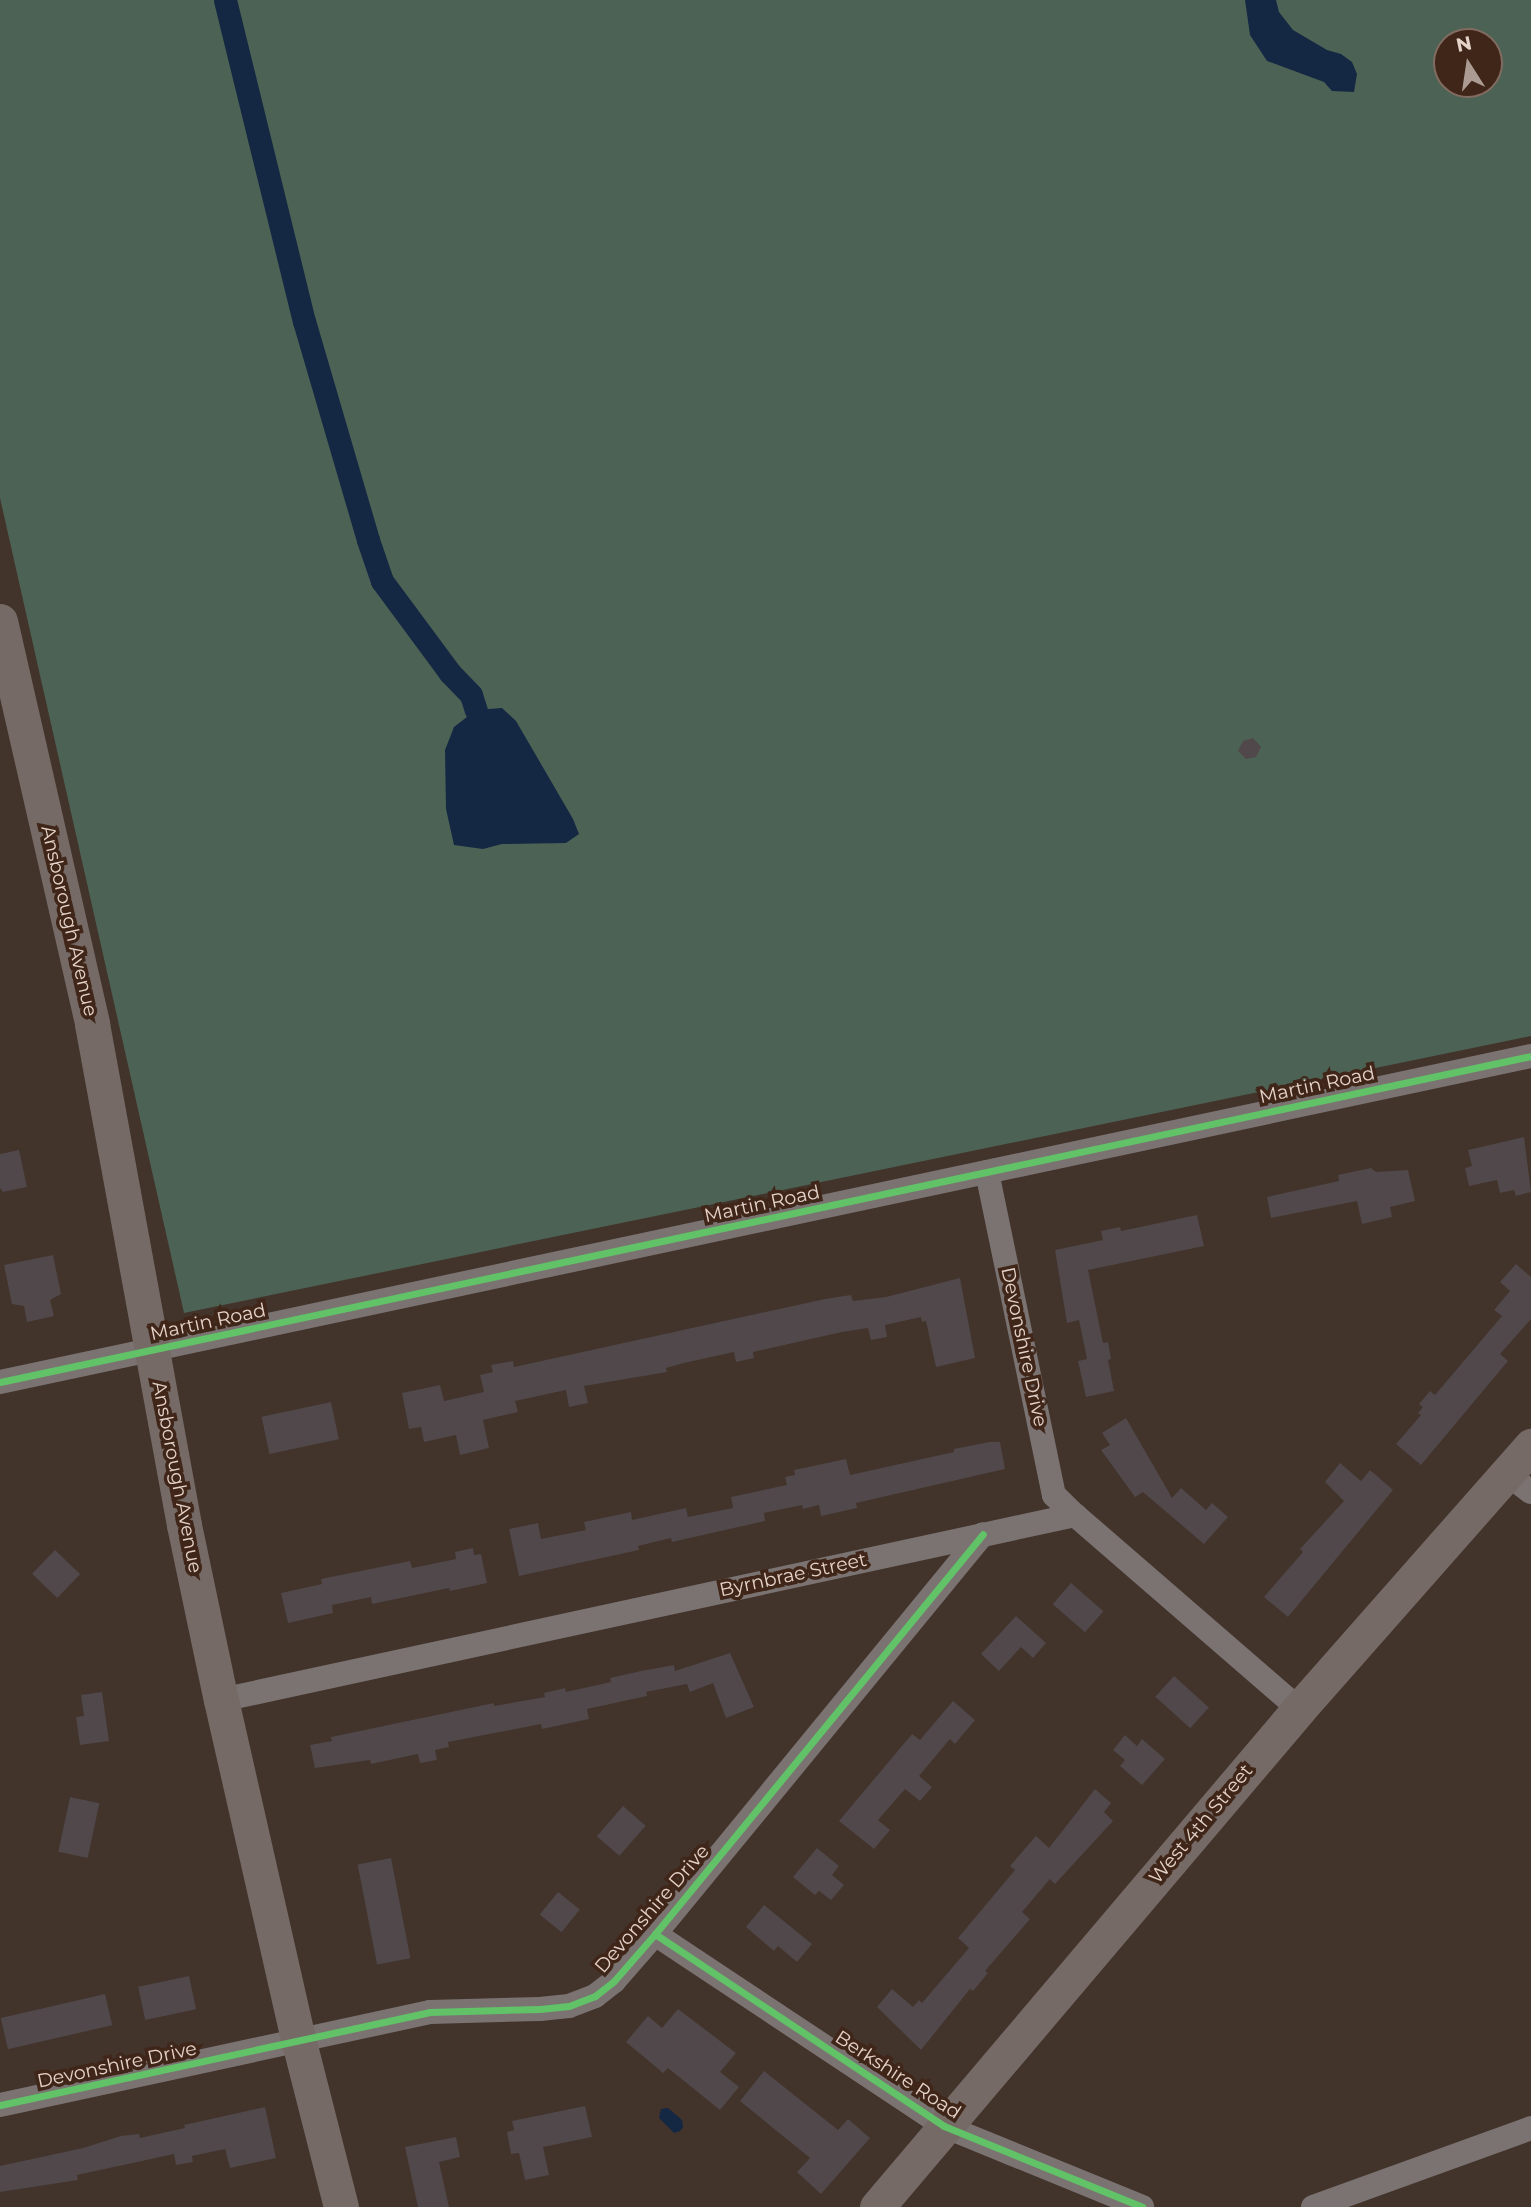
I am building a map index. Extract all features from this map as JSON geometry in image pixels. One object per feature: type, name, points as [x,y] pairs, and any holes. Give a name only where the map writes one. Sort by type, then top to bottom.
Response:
[{"type":"main road","name":"Ansborough Avenue","points":[[0,621],[92,1024],[184,1525],[221,1700],[299,2042],[341,2207]]},
{"type":"main road","name":"West 4th Street","points":[[879,2206],[1299,1709],[1519,1483],[1531,1446]]},
{"type":"street","name":"Martin Road","points":[[0,1382],[1531,1056]]},
{"type":"street","name":"Devonshire Drive","points":[[987,1172],[1054,1495],[1075,1515]]},
{"type":"street","name":"Byrnbrae Street","points":[[221,1700],[1075,1515]]},
{"type":"street","points":[[1075,1515],[1299,1709]]},
{"type":"street","name":"Devonshire Drive","points":[[0,2105],[430,2012],[569,2006],[595,1996],[614,1981],[655,1934],[983,1534]]},
{"type":"street","name":"Berkshire Road","points":[[655,1934],[944,2126],[1142,2207]]},
{"type":"street","points":[[1313,2207],[1531,2128]]},
{"type":"green space","points":[[0,0],[1531,0],[1531,1036],[184,1313],[0,498]]},
{"type":"water","points":[[1245,0],[1276,0],[1279,12],[1293,30],[1352,62],[1357,74],[1354,92],[1332,91],[1324,82],[1267,61],[1250,35]]},
{"type":"water","points":[[502,708],[516,721],[573,819],[579,834],[566,843],[502,844],[483,849],[454,845],[446,809],[445,750],[454,727],[476,710]]},
{"type":"water","points":[[668,2108],[682,2120],[683,2127],[680,2131],[674,2133],[659,2118],[661,2109]]},
{"type":"building","points":[[1253,738],[1261,747],[1256,757],[1246,759],[1238,751],[1243,741]]},
{"type":"building","points":[[1524,1137],[1531,1192],[1516,1196],[1514,1190],[1500,1193],[1497,1180],[1469,1186],[1465,1168],[1472,1166],[1468,1150]]},
{"type":"building","points":[[19,1150],[27,1187],[3,1192],[0,1188],[0,1154]]},
{"type":"building","points":[[1371,1168],[1376,1172],[1408,1170],[1415,1201],[1390,1207],[1392,1217],[1362,1224],[1357,1201],[1271,1218],[1267,1197],[1339,1181],[1338,1175]]},
{"type":"building","points":[[1197,1215],[1204,1246],[1088,1270],[1103,1343],[1108,1342],[1111,1359],[1108,1360],[1114,1391],[1086,1397],[1078,1361],[1087,1359],[1079,1320],[1067,1323],[1055,1250],[1103,1240],[1101,1231],[1120,1227],[1121,1231]]},
{"type":"building","points":[[53,1255],[61,1294],[50,1300],[54,1316],[27,1322],[24,1306],[12,1304],[4,1265]]},
{"type":"building","points":[[1516,1264],[1531,1277],[1531,1319],[1500,1354],[1508,1361],[1421,1465],[1396,1444],[1421,1415],[1418,1413],[1423,1407],[1419,1404],[1430,1391],[1435,1395],[1502,1316],[1494,1310],[1510,1291],[1500,1282]]},
{"type":"building","points":[[960,1278],[975,1358],[936,1367],[926,1321],[922,1322],[921,1317],[885,1325],[887,1337],[871,1340],[868,1328],[842,1332],[753,1352],[754,1358],[736,1362],[734,1352],[666,1368],[667,1372],[584,1386],[588,1403],[569,1407],[566,1390],[515,1401],[518,1412],[483,1420],[489,1448],[460,1455],[456,1435],[424,1442],[421,1427],[409,1429],[402,1393],[440,1385],[444,1401],[484,1392],[480,1375],[493,1372],[491,1365],[513,1361],[514,1367],[825,1299],[851,1295],[853,1301],[886,1297]]},
{"type":"building","points":[[331,1402],[339,1439],[269,1454],[262,1417]]},
{"type":"building","points":[[1126,1418],[1172,1498],[1181,1488],[1206,1510],[1212,1503],[1228,1517],[1204,1544],[1143,1492],[1135,1497],[1101,1450],[1110,1445],[1102,1433]]},
{"type":"building","points":[[989,1442],[1000,1442],[1005,1469],[856,1503],[857,1508],[821,1516],[819,1505],[803,1509],[802,1505],[764,1513],[765,1521],[672,1542],[671,1538],[638,1546],[639,1550],[519,1576],[509,1529],[538,1523],[541,1539],[586,1530],[584,1522],[631,1512],[632,1520],[686,1508],[688,1517],[733,1508],[731,1497],[787,1485],[785,1477],[795,1475],[794,1470],[846,1459],[850,1475]]},
{"type":"building","points":[[1340,1463],[1361,1481],[1370,1470],[1393,1490],[1288,1617],[1264,1597],[1303,1552],[1300,1549],[1344,1501],[1325,1482]]},
{"type":"building","points":[[473,1548],[474,1555],[481,1554],[487,1583],[372,1604],[371,1597],[332,1605],[333,1613],[288,1623],[281,1593],[322,1584],[321,1579],[410,1561],[412,1568],[456,1559],[455,1552]]},
{"type":"building","points":[[55,1550],[80,1574],[57,1598],[32,1574]]},
{"type":"building","points":[[1071,1583],[1103,1611],[1085,1632],[1053,1604]]},
{"type":"building","points":[[1016,1616],[1046,1643],[1033,1658],[1021,1647],[999,1671],[981,1654]]},
{"type":"building","points":[[730,1653],[754,1707],[726,1718],[713,1683],[690,1692],[687,1684],[646,1692],[647,1696],[587,1709],[589,1719],[542,1729],[541,1724],[448,1742],[449,1747],[435,1750],[437,1760],[420,1763],[418,1754],[371,1764],[370,1760],[315,1768],[310,1745],[332,1741],[331,1737],[494,1703],[494,1706],[545,1697],[544,1693],[565,1688],[566,1692],[611,1682],[610,1678],[641,1671],[674,1665],[675,1671]]},
{"type":"building","points":[[1174,1676],[1209,1707],[1190,1728],[1155,1697]]},
{"type":"building","points":[[102,1692],[109,1741],[80,1745],[76,1717],[84,1716],[81,1695]]},
{"type":"building","points":[[953,1701],[975,1720],[955,1744],[950,1739],[919,1776],[932,1787],[920,1801],[905,1789],[878,1820],[890,1830],[874,1849],[839,1821],[912,1734],[920,1740]]},
{"type":"building","points":[[1125,1735],[1137,1746],[1142,1739],[1165,1759],[1142,1785],[1120,1766],[1125,1760],[1113,1750]]},
{"type":"building","points":[[1095,1789],[1111,1803],[1104,1812],[1113,1821],[1055,1884],[1050,1879],[1022,1912],[1030,1919],[985,1971],[988,1973],[973,1991],[970,1989],[921,2050],[877,2007],[892,1989],[913,2007],[919,2000],[922,2003],[969,1948],[958,1938],[1015,1870],[1010,1866],[1036,1836],[1049,1848]]},
{"type":"building","points":[[70,1797],[99,1803],[88,1858],[58,1852]]},
{"type":"building","points":[[623,1806],[646,1826],[619,1856],[597,1836]]},
{"type":"building","points":[[817,1848],[839,1866],[832,1875],[844,1885],[831,1900],[819,1891],[815,1895],[793,1877]]},
{"type":"building","points":[[391,1858],[410,1958],[377,1965],[358,1864]]},
{"type":"building","points":[[558,1892],[580,1910],[562,1932],[540,1915]]},
{"type":"building","points":[[764,1905],[812,1944],[797,1962],[778,1946],[774,1951],[746,1927]]},
{"type":"building","points":[[189,1976],[196,2009],[145,2020],[138,1987]]},
{"type":"building","points":[[105,1994],[112,2025],[8,2049],[1,2018]]},
{"type":"building","points":[[678,2009],[736,2053],[720,2072],[739,2087],[720,2110],[668,2068],[663,2073],[626,2042],[648,2016],[662,2028]]},
{"type":"building","points":[[764,2071],[838,2130],[848,2119],[870,2138],[821,2194],[797,2172],[810,2158],[740,2101]]},
{"type":"building","points":[[585,2106],[592,2137],[543,2147],[549,2175],[525,2180],[519,2153],[511,2154],[507,2132],[514,2130],[512,2121]]},
{"type":"building","points":[[265,2107],[276,2158],[230,2168],[225,2149],[192,2156],[193,2162],[176,2165],[174,2154],[77,2175],[78,2180],[0,2192],[0,2166],[83,2148],[121,2136],[139,2134],[140,2138],[185,2128],[184,2125]]},
{"type":"building","points":[[456,2137],[460,2157],[439,2162],[449,2207],[418,2207],[405,2147]]},
{"type":"waterway","points":[[225,0],[304,321],[382,581],[450,673],[471,695],[476,710]]},
{"type":"cycle path","points":[[0,1382],[1531,1056]]},
{"type":"cycle path","points":[[0,2105],[430,2012],[540,2009],[569,2006],[595,1996],[614,1981],[655,1934],[983,1534]]},
{"type":"cycle path","points":[[655,1934],[944,2126],[1142,2207]]}]
